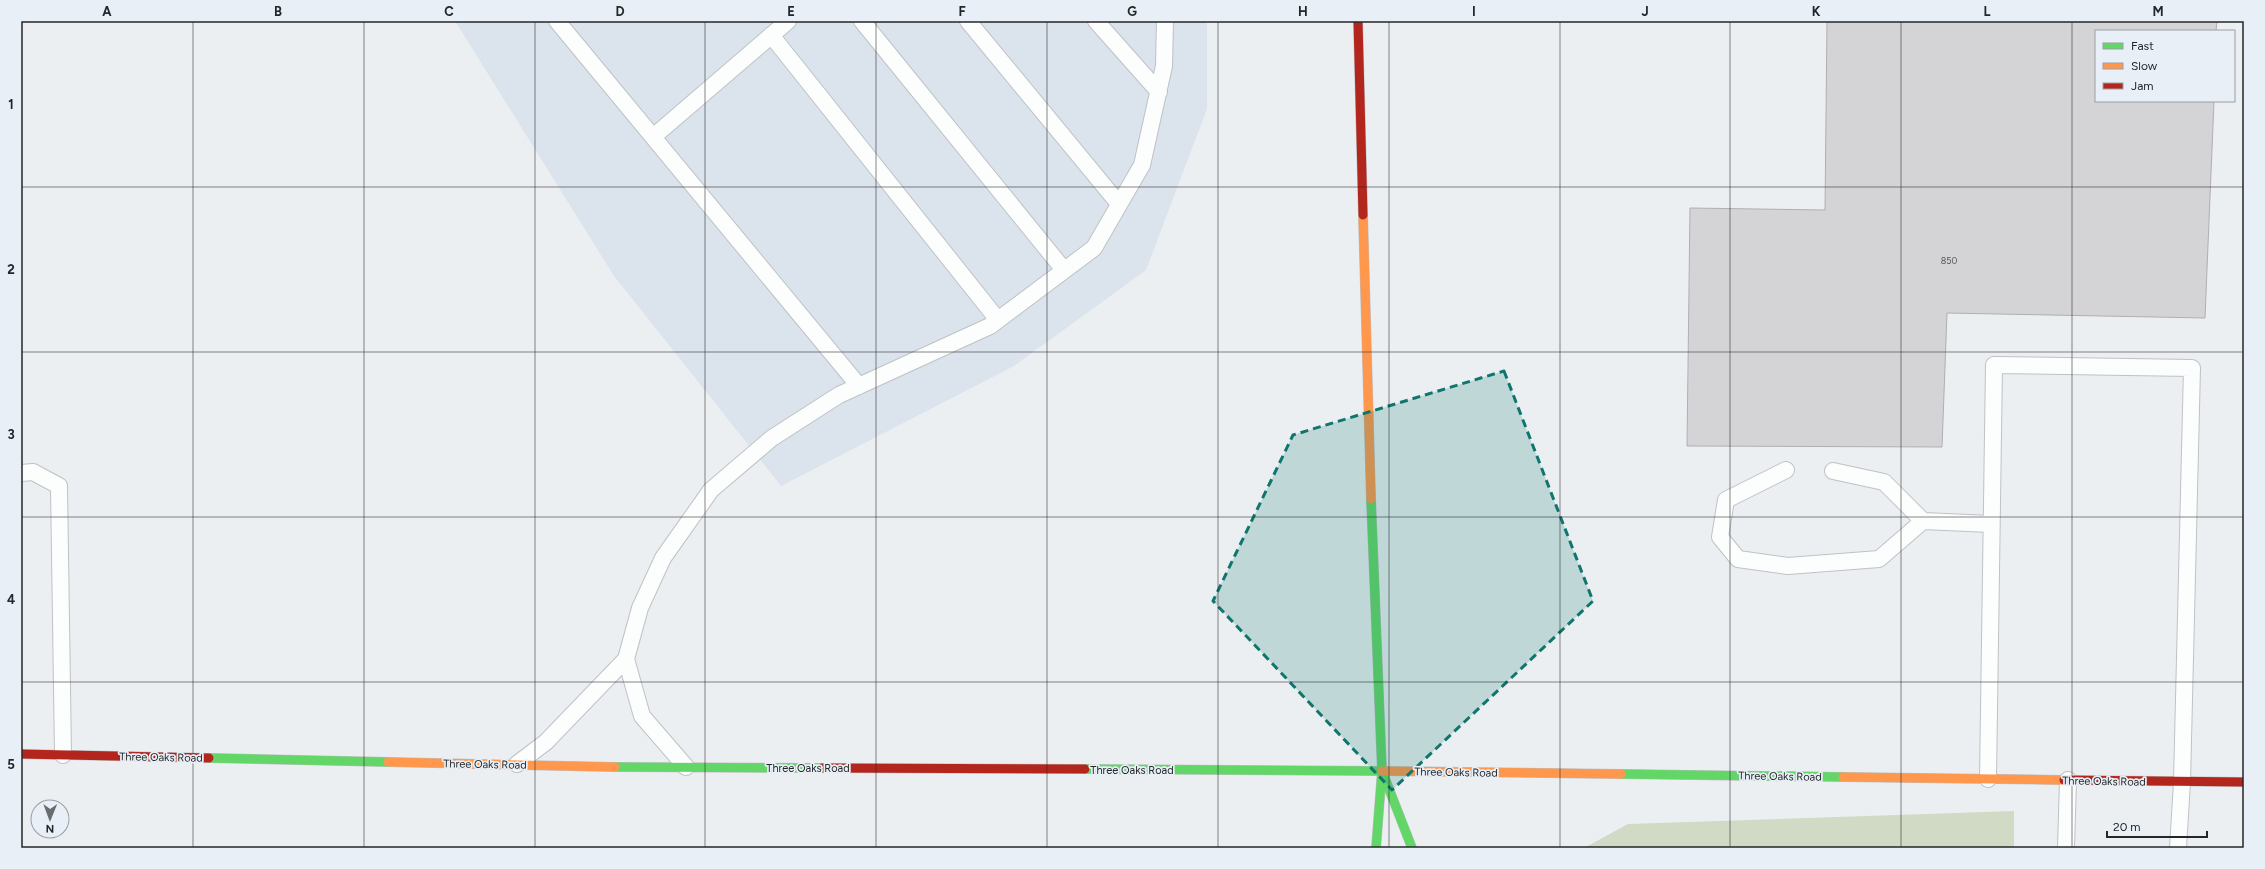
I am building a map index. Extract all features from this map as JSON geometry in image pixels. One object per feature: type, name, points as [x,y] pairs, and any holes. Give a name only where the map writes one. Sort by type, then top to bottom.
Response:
[{"type":"street","points":[[1358,21],[1367,399],[1382,771],[1376,848]]},
{"type":"street","name":"Three Oaks Road","points":[[21,754],[686,767],[1382,771],[2244,782]]},
{"type":"street","points":[[1382,771],[1412,848]]},
{"type":"lane","points":[[557,21],[859,386]]},
{"type":"lane","points":[[653,137],[788,21]]},
{"type":"lane","points":[[862,21],[1064,270]]},
{"type":"lane","points":[[968,21],[1119,204]]},
{"type":"lane","points":[[1096,21],[1158,92]]},
{"type":"lane","points":[[517,764],[546,742],[626,659],[640,608],[663,558],[711,490],[772,438],[839,395],[998,320],[1094,248],[1142,165],[1164,66],[1165,21]]},
{"type":"lane","points":[[771,35],[998,320]]},
{"type":"lane","points":[[1988,779],[1994,365],[2192,368],[2182,782],[2178,848]]},
{"type":"lane","points":[[1786,470],[1726,500],[1720,537],[1738,559],[1788,566],[1879,559],[1923,521]]},
{"type":"lane","points":[[1833,470],[1884,482],[1923,521],[1991,524]]},
{"type":"lane","points":[[21,473],[32,472],[59,486],[63,755]]},
{"type":"lane","points":[[626,659],[642,716],[686,767]]},
{"type":"lane","points":[[2066,848],[2068,780]]},
{"type":"highlighted area","points":[[1504,371],[1593,601],[1392,790],[1213,601],[1293,435]]},
{"type":"shaded area","points":[[455,21],[1207,21],[1207,109],[1146,270],[1014,366],[781,486],[614,276]]},
{"type":"green space","points":[[2014,811],[2014,848],[1584,848],[1628,824]]},
{"type":"building","points":[[1827,21],[2217,21],[2216,30],[2095,30],[2095,102],[2214,102],[2205,318],[1947,313],[1942,447],[1687,446],[1690,208],[1825,210]]},
{"type":"traffic: fast","points":[[1371,499],[1382,771],[1376,848]]},
{"type":"traffic: fast","points":[[209,758],[388,762]]},
{"type":"traffic: fast","points":[[615,767],[822,768]]},
{"type":"traffic: fast","points":[[1085,769],[1382,771]]},
{"type":"traffic: fast","points":[[1621,774],[1843,777]]},
{"type":"traffic: fast","points":[[1384,776],[1412,848]]},
{"type":"traffic: slow","points":[[1363,215],[1371,499]]},
{"type":"traffic: slow","points":[[388,762],[615,767]]},
{"type":"traffic: slow","points":[[1382,771],[1621,774]]},
{"type":"traffic: slow","points":[[1843,777],[2064,780]]},
{"type":"traffic: jam","points":[[1358,21],[1363,215]]},
{"type":"traffic: jam","points":[[21,754],[209,758]]},
{"type":"traffic: jam","points":[[822,768],[1085,769]]},
{"type":"traffic: jam","points":[[2064,780],[2244,782]]}]
